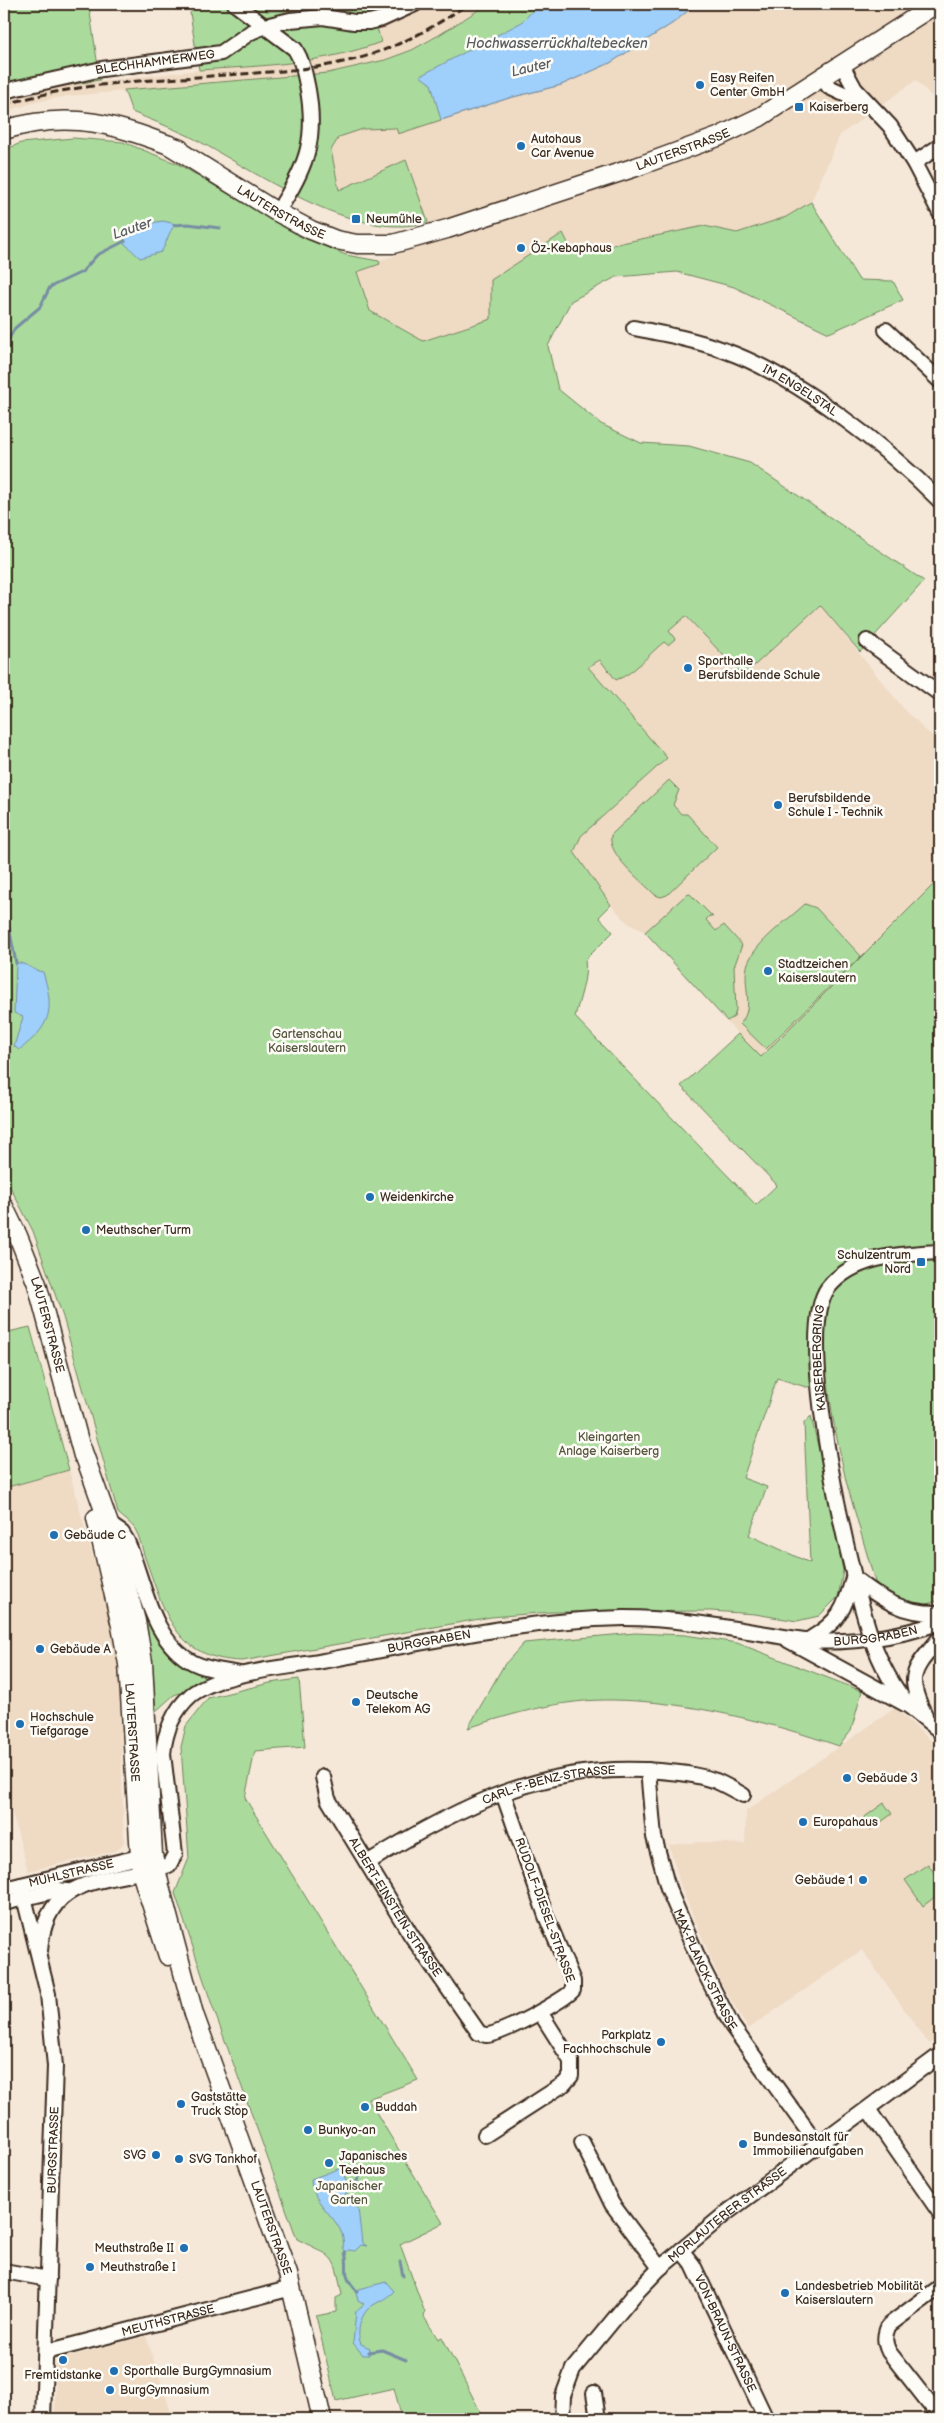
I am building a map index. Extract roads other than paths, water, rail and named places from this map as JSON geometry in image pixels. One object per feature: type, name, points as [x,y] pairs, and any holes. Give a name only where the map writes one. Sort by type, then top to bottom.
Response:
[{"type":"main road","name":"LAUTERSTRASSE","points":[[169,145],[292,221],[326,237],[358,244],[385,245],[447,229],[636,167],[718,137],[760,117],[936,4]]},
{"type":"main road","name":"LAUTERSTRASSE","points":[[4,130],[40,122],[78,120],[129,129],[204,158],[283,204],[320,222],[347,232],[405,240]]},
{"type":"main road","points":[[283,204],[292,221]]},
{"type":"main road","name":"LAUTERSTRASSE","points":[[4,1207],[37,1284],[81,1446],[121,1626],[128,1664],[147,1863],[194,2014],[292,2288],[322,2419]]},
{"type":"main road","name":"LAUTERSTRASSE","points":[[81,1446],[109,1524],[136,1621],[143,1662],[147,1863]]},
{"type":"street","points":[[234,4],[289,44],[301,59],[311,106],[312,130],[306,160],[299,178],[283,204]]},
{"type":"street","name":"BLECHHAMMERWEG","points":[[4,91],[102,69],[221,53],[265,26],[323,17],[354,22],[369,22],[382,19],[415,4]]},
{"type":"street","points":[[842,65],[855,89],[890,126],[914,163],[940,213]]},
{"type":"street","points":[[822,77],[829,87],[870,106]]},
{"type":"street","points":[[914,163],[940,146]]},
{"type":"street","name":"IM ENGELSTAL","points":[[634,328],[690,339],[727,351],[762,367],[800,389],[878,445],[940,500]]},
{"type":"street","points":[[886,330],[940,381]]},
{"type":"street","points":[[866,642],[940,694]]},
{"type":"street","name":"KAISERBERGRING","points":[[910,1706],[890,1681],[871,1638],[854,1578],[822,1418],[816,1360],[816,1332],[819,1308],[828,1288],[857,1266],[894,1255],[940,1252]]},
{"type":"street","points":[[109,1524],[122,1533],[127,1541],[156,1621],[173,1648],[194,1663],[218,1670],[243,1674]]},
{"type":"street","points":[[854,1578],[894,1606],[913,1612],[940,1614]]},
{"type":"street","name":"BURGGRABEN","points":[[809,1640],[826,1630],[840,1616],[847,1603],[854,1578]]},
{"type":"street","name":"BURGGRABEN","points":[[147,1863],[169,1865],[175,1854],[163,1754],[165,1739],[171,1722],[179,1708],[192,1694],[243,1674],[546,1622],[624,1618],[682,1620],[809,1640],[892,1636],[940,1622]]},
{"type":"street","points":[[781,1636],[910,1706],[940,1732]]},
{"type":"street","name":"BURGGRABEN","points":[[926,1718],[914,1689],[914,1672],[923,1656],[940,1638]]},
{"type":"street","name":"CARL-F.-BENZ-STRASSE","points":[[367,1862],[438,1822],[503,1792],[537,1780],[610,1769],[648,1770],[689,1774],[716,1781],[743,1795]]},
{"type":"street","name":"MAX-PLANCK-STRASSE","points":[[648,1770],[657,1846],[668,1888],[702,1967],[732,2026],[818,2145]]},
{"type":"street","name":"ALBERT-EINSTEIN-STRASSE","points":[[323,1777],[328,1799],[411,1935],[479,2033]]},
{"type":"street","name":"RUDOLF-DIESEL-STRASSE","points":[[479,2033],[486,2035],[497,2032],[540,2012],[569,1996],[574,1990],[573,1982],[546,1916],[503,1792]]},
{"type":"street","name":"MÜHLSTRASSE","points":[[40,1959],[46,1919],[55,1902],[68,1891],[147,1863]]},
{"type":"street","name":"MÜHLSTRASSE","points":[[4,1903],[23,1892],[147,1863]]},
{"type":"street","name":"MÜHLSTRASSE","points":[[4,1889],[23,1892],[68,1891]]},
{"type":"street","name":"BURGSTRASSE","points":[[23,1892],[51,2009],[55,2066],[43,2419]]},
{"type":"street","points":[[485,2135],[564,2084],[572,2076],[571,2061],[540,2012]]},
{"type":"street","name":"MORLAUTERER STRASSE","points":[[562,2419],[563,2396],[573,2369],[628,2302],[660,2268],[818,2145],[940,2055]]},
{"type":"street","points":[[868,2109],[940,2213]]},
{"type":"street","name":"MORLAUTERER STRASSE","points":[[582,2142],[612,2204],[660,2268]]},
{"type":"street","name":"VON-BRAUN-STRASSE","points":[[681,2250],[693,2265],[766,2419]]},
{"type":"street","points":[[4,2271],[48,2279]]},
{"type":"street","points":[[940,2287],[889,2325],[885,2333],[885,2342],[889,2352],[940,2417]]},
{"type":"street","name":"MEUTHSTRASSE","points":[[46,2352],[292,2288]]},
{"type":"street","points":[[594,2393],[598,2419]]},
{"type":"water","name":"Hochwasserrückhaltebecken","points":[[539,4],[696,4],[673,23],[610,63],[561,85],[509,98],[441,120],[431,84],[420,76],[522,22]]},
{"type":"water","points":[[163,221],[176,224],[161,252],[140,258],[123,242],[131,226]]},
{"type":"water","points":[[16,963],[43,972],[49,997],[48,1017],[44,1025],[19,1050],[14,1046],[23,1017],[14,1013]]},
{"type":"water","points":[[341,2168],[350,2191],[343,2196],[345,2200],[358,2208],[362,2243],[367,2246],[361,2245],[355,2251],[348,2250],[347,2252],[343,2248],[343,2238],[340,2230],[317,2198],[311,2179]]},
{"type":"water","points":[[386,2282],[394,2291],[368,2309],[361,2321],[359,2331],[361,2344],[370,2348],[369,2355],[363,2355],[353,2343],[356,2311],[364,2304],[358,2300],[356,2292],[359,2289]]},
{"type":"waterway","name":"Lauter","points":[[174,225],[188,224],[220,228]]},
{"type":"waterway","name":"Lauter","points":[[4,347],[15,328],[40,307],[50,287],[82,272],[97,255],[125,241]]},
{"type":"waterway","name":"Lauter","points":[[4,902],[16,963]]},
{"type":"waterway","points":[[353,2188],[363,2170]]},
{"type":"waterway","points":[[345,2252],[347,2276],[357,2291]]},
{"type":"waterway","points":[[400,2262],[403,2276]]},
{"type":"waterway","points":[[369,2352],[382,2350],[406,2360]]},
{"type":"railway","points":[[4,105],[33,97],[91,86],[293,70],[329,65],[364,57],[404,41],[437,24],[468,4]]},
{"type":"place","name":"Easy Reifen Center GmbH","points":[[700,85]]},
{"type":"place","name":"Kaiserberg","points":[[799,107]]},
{"type":"place","name":"Autohaus Car Avenue","points":[[521,146]]},
{"type":"place","name":"Neumühle","points":[[356,219]]},
{"type":"place","name":"Öz-Kebaphaus","points":[[521,248]]},
{"type":"place","name":"Sporthalle Berufsbildende Schule","points":[[688,668]]},
{"type":"place","name":"Berufsbildende Schule I - Technik","points":[[778,805]]},
{"type":"place","name":"Stadtzeichen Kaiserslautern","points":[[768,971]]},
{"type":"place","name":"Weidenkirche","points":[[370,1197]]},
{"type":"place","name":"Meuthscher Turm","points":[[86,1230]]},
{"type":"place","name":"Schulzentrum Nord","points":[[921,1262]]},
{"type":"place","name":"Gebäude C","points":[[54,1535]]},
{"type":"place","name":"Gebäude A","points":[[40,1649]]},
{"type":"place","name":"Deutsche Telekom AG","points":[[356,1702]]},
{"type":"place","name":"Hochschule Tiefgarage","points":[[20,1724]]},
{"type":"place","name":"Gebäude 3","points":[[847,1778]]},
{"type":"place","name":"Europahaus","points":[[803,1822]]},
{"type":"place","name":"Gebäude 1","points":[[863,1880]]},
{"type":"place","name":"Parkplatz Fachhochschule","points":[[661,2042]]},
{"type":"place","name":"Gaststätte Truck Stop","points":[[181,2104]]},
{"type":"place","name":"Buddah","points":[[365,2107]]},
{"type":"place","name":"Bunkyo-an","points":[[308,2130]]},
{"type":"place","name":"Bundesanstalt für Immobilienaufgaben","points":[[743,2144]]},
{"type":"place","name":"SVG","points":[[156,2155]]},
{"type":"place","name":"SVG Tankhof","points":[[179,2159]]},
{"type":"place","name":"Japanisches Teehaus","points":[[329,2163]]},
{"type":"place","name":"Meuthstraße II","points":[[184,2248]]},
{"type":"place","name":"Meuthstraße I","points":[[90,2267]]},
{"type":"place","name":"Landesbetrieb Mobilität Kaiserslautern","points":[[785,2293]]},
{"type":"place","name":"Fremtidstanke","points":[[63,2360]]},
{"type":"place","name":"Sporthalle BurgGymnasium","points":[[114,2371]]},
{"type":"place","name":"BurgGymnasium","points":[[110,2390]]},
{"type":"park label","name":"Gartenschau Kaiserslautern","points":[[307,1041]]},
{"type":"park label","name":"Kleingarten Anlage Kaiserberg","points":[[609,1444]]},
{"type":"park label","name":"Japanischer Garten","points":[[349,2193]]}]
